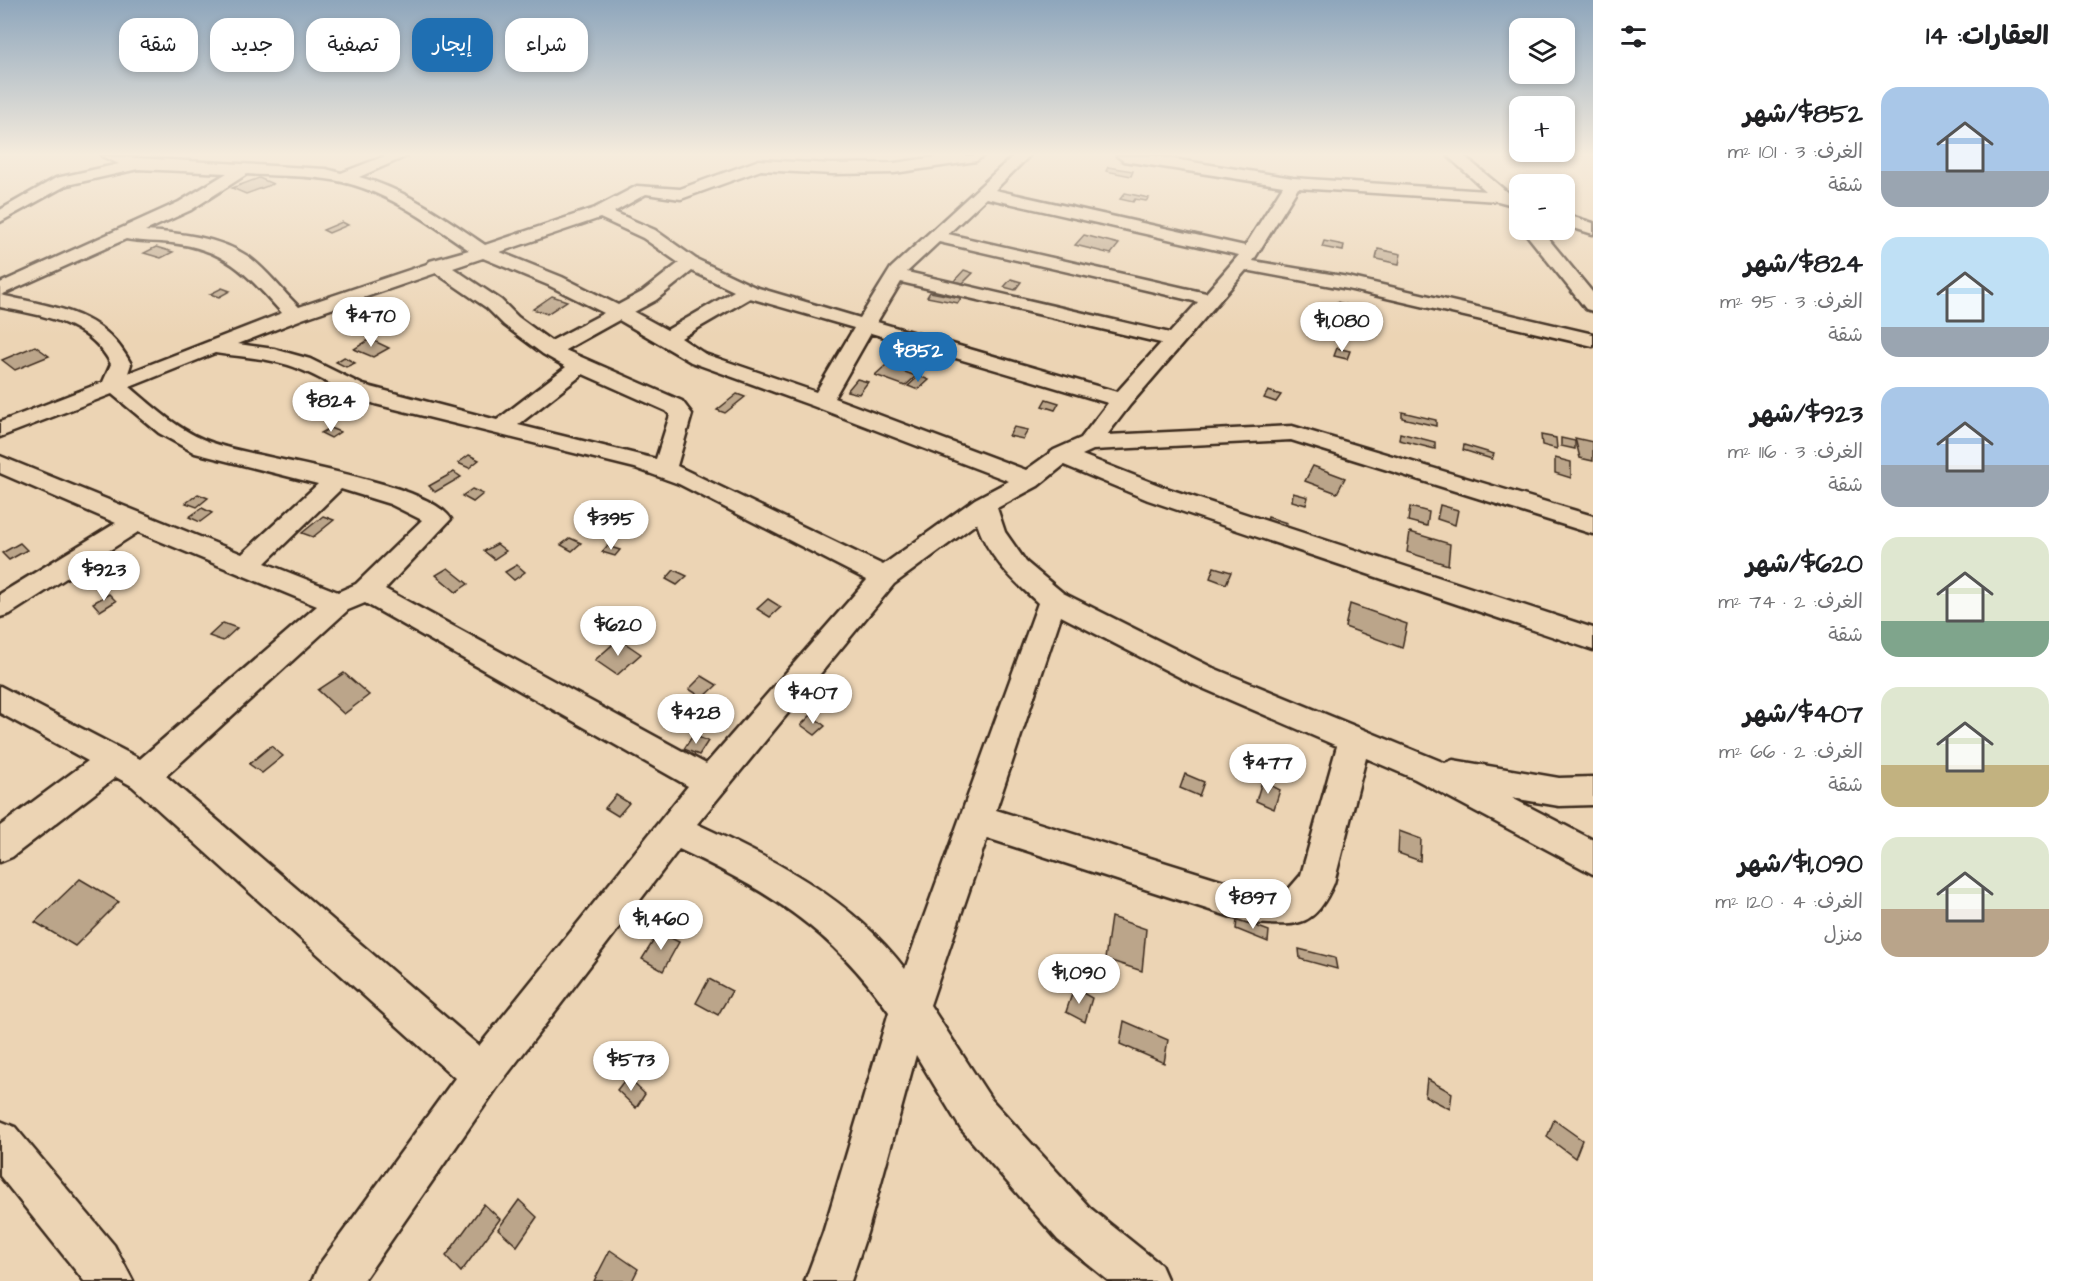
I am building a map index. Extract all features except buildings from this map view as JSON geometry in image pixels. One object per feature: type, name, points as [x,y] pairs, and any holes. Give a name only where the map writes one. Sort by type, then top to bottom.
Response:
[{"type":"street","points":[[0,290],[165,216]]},
{"type":"street","points":[[431,216],[482,251],[555,281],[618,312],[704,361],[821,401],[1029,480]]},
{"type":"street","points":[[0,430],[113,384],[295,315],[436,265],[589,216]]},
{"type":"street","points":[[609,216],[649,234],[690,263],[748,291],[1122,400]]},
{"type":"street","points":[[821,401],[868,325],[895,274],[957,216]]},
{"type":"street","points":[[1077,216],[1359,286],[1593,340]]},
{"type":"street","points":[[335,1281],[482,1075],[710,782],[885,577],[984,505],[1029,480],[1076,449],[1213,300],[1246,258],[1272,216]]},
{"type":"street","points":[[1575,221],[1593,225]]},
{"type":"street","points":[[1575,222],[1593,229]]},
{"type":"street","points":[[126,235],[166,237],[209,245],[241,261],[295,315]]},
{"type":"street","points":[[935,236],[1213,300]]},
{"type":"street","points":[[1540,240],[1593,305]]},
{"type":"street","points":[[550,350],[650,296],[690,263]]},
{"type":"street","points":[[436,265],[494,304],[510,321],[550,350],[581,366],[665,401],[681,414],[664,470]]},
{"type":"street","points":[[895,274],[1174,340]]},
{"type":"street","points":[[667,338],[748,291]]},
{"type":"street","points":[[0,301],[83,322],[107,339],[117,351],[122,364],[113,384]]},
{"type":"street","points":[[211,346],[294,361],[355,390],[603,450],[664,470],[688,479],[885,577]]},
{"type":"street","points":[[502,427],[538,396],[581,366]]},
{"type":"street","points":[[0,846],[129,768],[338,603],[366,591],[438,519],[435,515],[408,503],[335,481],[202,447],[161,422],[113,384]]},
{"type":"street","points":[[1076,449],[1292,433],[1593,525]]},
{"type":"street","points":[[1076,449],[1157,494],[1593,639]]},
{"type":"street","points":[[0,464],[136,522],[338,603]]},
{"type":"street","points":[[246,567],[335,481]]},
{"type":"street","points":[[984,505],[993,533],[1017,569],[1053,600],[1203,676],[1426,769],[1593,858]]},
{"type":"street","points":[[0,607],[136,522]]},
{"type":"street","points":[[366,591],[710,782]]},
{"type":"street","points":[[828,1281],[845,1233],[910,1008],[1053,600]]},
{"type":"street","points":[[0,698],[129,768],[482,1075]]},
{"type":"street","points":[[976,819],[1250,906],[1296,908],[1316,883],[1355,740]]},
{"type":"street","points":[[1426,769],[1559,792],[1593,791]]},
{"type":"street","points":[[674,830],[754,867],[825,913],[874,960],[910,1008],[976,1114],[1074,1224],[1145,1281]]},
{"type":"street","points":[[0,1142],[98,1261],[110,1281]]}]
